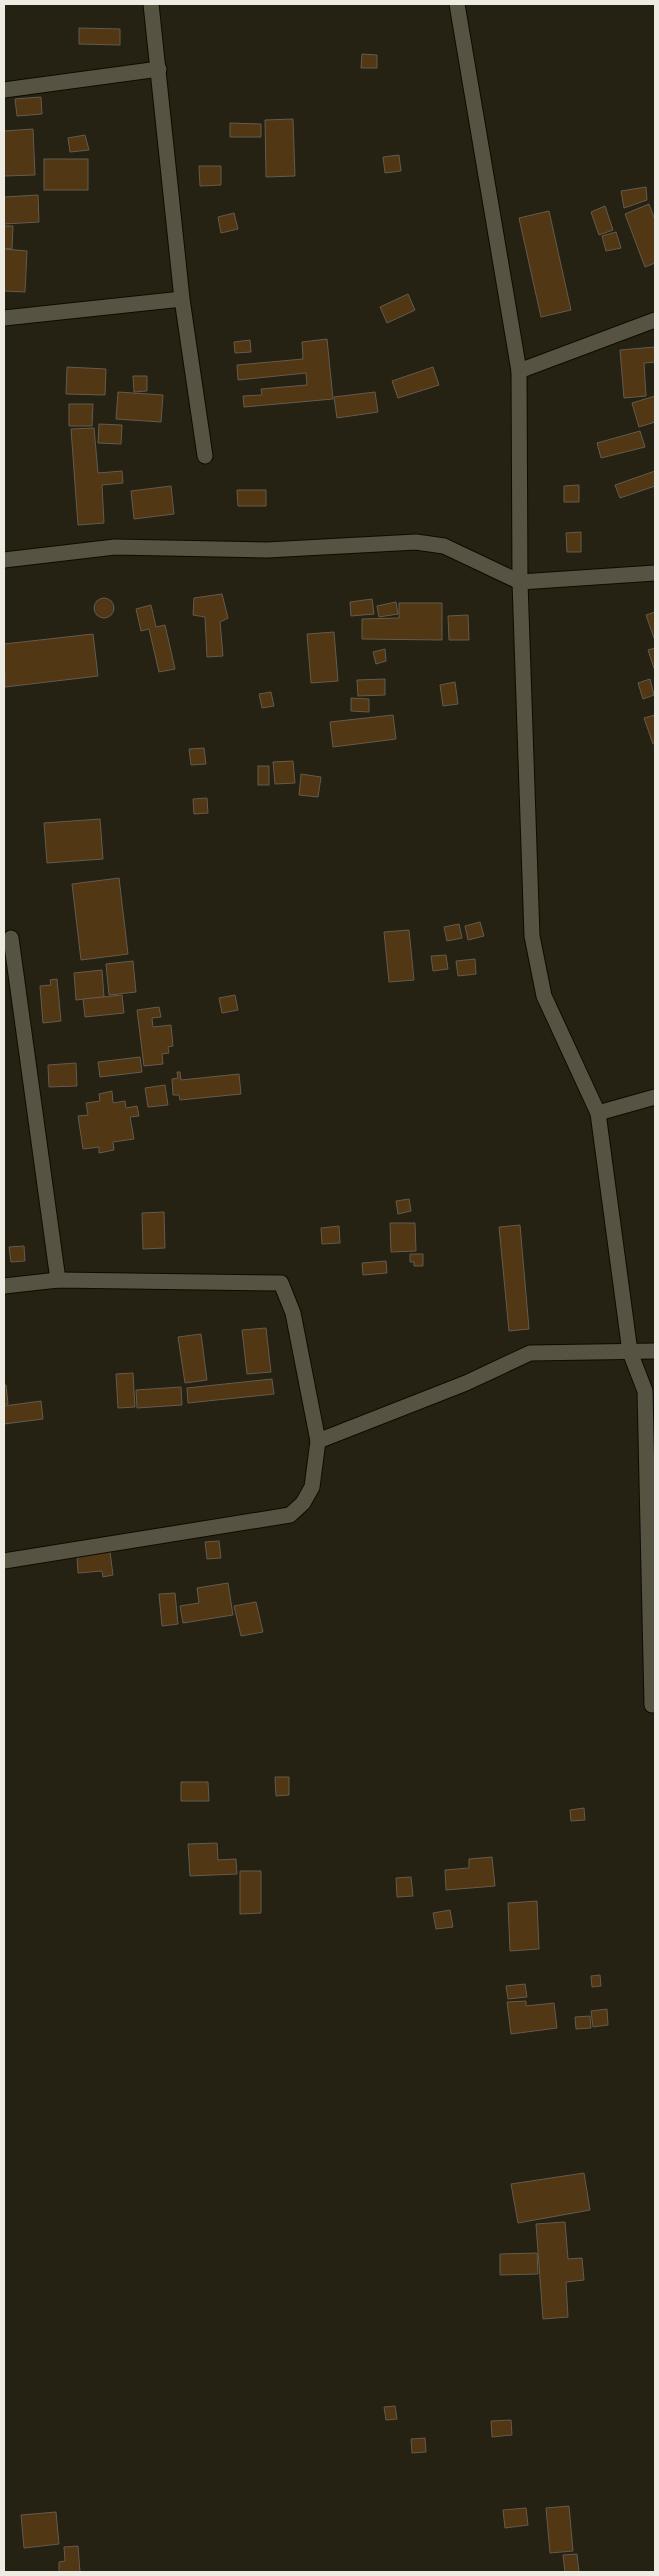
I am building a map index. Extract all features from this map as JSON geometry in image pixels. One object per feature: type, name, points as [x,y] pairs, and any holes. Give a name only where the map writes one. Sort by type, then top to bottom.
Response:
[{"type":"street","points":[[151,4],[182,299],[205,456]]},
{"type":"street","points":[[457,4],[518,371],[520,582],[532,936],[544,996],[598,1113],[630,1352],[645,1391],[652,1705]]},
{"type":"street","points":[[4,90],[159,69]]},
{"type":"street","points":[[4,318],[182,299]]},
{"type":"street","points":[[518,371],[655,320]]},
{"type":"street","points":[[4,560],[114,547],[267,550],[416,542],[444,546],[520,582],[655,573]]},
{"type":"street","points":[[10,938],[58,1280]]},
{"type":"street","points":[[598,1113],[655,1097]]},
{"type":"street","points":[[4,1286],[58,1280],[281,1283],[292,1313],[318,1442],[312,1487],[303,1503],[290,1515],[4,1561]]},
{"type":"street","points":[[318,1442],[466,1383],[530,1353],[655,1351]]},
{"type":"building","points":[[79,28],[120,29],[120,45],[79,44]]},
{"type":"building","points":[[362,54],[377,55],[377,68],[361,68]]},
{"type":"building","points":[[41,97],[42,114],[17,116],[15,99]]},
{"type":"building","points":[[293,119],[295,176],[266,177],[265,120]]},
{"type":"building","points":[[230,123],[261,124],[261,137],[230,137]]},
{"type":"building","points":[[33,129],[35,175],[4,176],[4,131]]},
{"type":"building","points":[[85,135],[89,150],[70,152],[68,138]]},
{"type":"building","points":[[399,155],[401,171],[385,173],[383,157]]},
{"type":"building","points":[[44,159],[88,159],[88,190],[44,190]]},
{"type":"building","points":[[199,166],[221,166],[221,185],[200,186]]},
{"type":"building","points":[[646,187],[647,200],[624,208],[621,191]]},
{"type":"building","points":[[38,195],[39,222],[4,224],[4,197]]},
{"type":"building","points":[[649,204],[655,220],[655,263],[645,267],[625,214]]},
{"type":"building","points":[[605,206],[613,230],[599,235],[591,212]]},
{"type":"building","points":[[549,211],[571,310],[541,317],[519,218]]},
{"type":"building","points":[[234,213],[238,229],[221,233],[218,217]]},
{"type":"building","points":[[4,226],[13,226],[12,249],[4,248]]},
{"type":"building","points":[[616,232],[621,248],[606,251],[602,236]]},
{"type":"building","points":[[4,249],[27,251],[25,292],[4,291]]},
{"type":"building","points":[[408,294],[415,310],[387,323],[380,307]]},
{"type":"building","points":[[327,339],[333,399],[244,407],[243,396],[262,395],[261,389],[307,385],[306,373],[238,380],[237,365],[303,359],[302,342]]},
{"type":"building","points":[[250,340],[251,352],[235,353],[234,342]]},
{"type":"building","points":[[655,347],[655,362],[644,363],[646,396],[624,398],[620,350]]},
{"type":"building","points":[[67,367],[106,369],[105,395],[66,394]]},
{"type":"building","points":[[433,367],[439,385],[398,398],[392,381]]},
{"type":"building","points":[[133,376],[147,376],[147,391],[134,392]]},
{"type":"building","points":[[118,392],[163,395],[161,422],[116,419]]},
{"type":"building","points":[[375,392],[378,412],[337,418],[334,397]]},
{"type":"building","points":[[655,396],[655,422],[639,427],[632,403]]},
{"type":"building","points":[[69,404],[93,404],[92,426],[69,426]]},
{"type":"building","points":[[99,424],[122,425],[121,444],[98,443]]},
{"type":"building","points":[[94,428],[98,473],[122,471],[123,483],[102,485],[104,523],[78,525],[71,429]]},
{"type":"building","points":[[640,431],[645,447],[601,458],[597,443]]},
{"type":"building","points":[[655,471],[655,486],[620,498],[615,485]]},
{"type":"building","points":[[579,485],[579,502],[564,502],[564,486]]},
{"type":"building","points":[[171,486],[174,514],[134,519],[131,491]]},
{"type":"building","points":[[237,490],[266,490],[266,506],[238,506]]},
{"type":"building","points":[[581,532],[581,552],[567,552],[566,533]]},
{"type":"building","points":[[222,594],[228,618],[220,622],[223,656],[207,657],[205,617],[193,615],[194,598]]},
{"type":"building","points":[[104,598],[111,601],[114,608],[111,615],[104,618],[97,615],[94,608],[97,601]]},
{"type":"building","points":[[372,599],[374,614],[351,616],[350,602]]},
{"type":"building","points":[[396,602],[398,614],[379,617],[377,606]]},
{"type":"building","points":[[399,603],[442,603],[442,640],[362,639],[362,619],[399,618]]},
{"type":"building","points":[[151,605],[156,627],[165,625],[175,669],[159,672],[149,629],[141,631],[136,609]]},
{"type":"building","points":[[655,612],[655,641],[646,615]]},
{"type":"building","points":[[468,615],[469,640],[449,640],[448,616]]},
{"type":"building","points":[[334,632],[338,681],[311,683],[307,634]]},
{"type":"building","points":[[93,634],[98,676],[5,687],[4,644]]},
{"type":"building","points":[[655,648],[655,671],[648,650]]},
{"type":"building","points":[[385,649],[386,661],[376,664],[373,652]]},
{"type":"building","points":[[385,679],[385,695],[358,696],[357,680]]},
{"type":"building","points":[[650,679],[654,695],[643,699],[638,683]]},
{"type":"building","points":[[455,682],[458,704],[443,706],[440,685]]},
{"type":"building","points":[[271,692],[274,706],[262,708],[259,694]]},
{"type":"building","points":[[351,698],[369,699],[369,712],[351,711]]},
{"type":"building","points":[[393,715],[396,739],[333,747],[330,722]]},
{"type":"building","points":[[655,715],[655,743],[653,744],[644,718]]},
{"type":"building","points":[[204,748],[206,764],[191,765],[189,749]]},
{"type":"building","points":[[293,761],[295,783],[275,784],[273,762]]},
{"type":"building","points":[[258,766],[269,766],[269,785],[258,785]]},
{"type":"building","points":[[301,774],[321,777],[318,797],[299,795]]},
{"type":"building","points":[[207,798],[208,813],[194,814],[193,799]]},
{"type":"building","points":[[100,819],[103,859],[47,863],[44,823]]},
{"type":"building","points":[[119,878],[128,954],[81,960],[72,884]]},
{"type":"building","points":[[480,922],[484,936],[468,940],[465,926]]},
{"type":"building","points":[[459,924],[462,938],[447,941],[444,927]]},
{"type":"building","points":[[409,930],[414,980],[389,982],[384,932]]},
{"type":"building","points":[[446,955],[448,969],[433,971],[431,956]]},
{"type":"building","points":[[475,959],[476,974],[458,976],[456,961]]},
{"type":"building","points":[[133,961],[136,992],[109,995],[106,964]]},
{"type":"building","points":[[102,970],[104,997],[76,1000],[74,973]]},
{"type":"building","points":[[57,979],[61,1021],[43,1023],[40,986],[51,985],[50,980]]},
{"type":"building","points":[[122,995],[124,1013],[85,1017],[83,999]]},
{"type":"building","points":[[235,995],[238,1010],[222,1013],[219,998]]},
{"type":"building","points":[[159,1007],[161,1017],[152,1018],[153,1027],[171,1025],[173,1046],[168,1047],[169,1053],[162,1054],[163,1064],[144,1066],[137,1010]]},
{"type":"building","points":[[140,1057],[142,1072],[100,1077],[98,1062]]},
{"type":"building","points":[[76,1063],[77,1086],[49,1087],[48,1065]]},
{"type":"building","points":[[177,1072],[180,1072],[181,1080],[239,1074],[241,1094],[180,1100],[179,1095],[173,1095],[172,1079],[178,1078]]},
{"type":"building","points":[[165,1085],[168,1105],[148,1107],[145,1088]]},
{"type":"building","points":[[112,1091],[113,1103],[125,1101],[126,1108],[137,1106],[139,1116],[130,1117],[134,1139],[113,1142],[114,1150],[99,1153],[99,1147],[83,1149],[78,1116],[88,1115],[86,1103],[100,1101],[99,1094]]},
{"type":"building","points":[[409,1199],[411,1211],[398,1214],[396,1201]]},
{"type":"building","points":[[164,1212],[165,1248],[143,1249],[142,1213]]},
{"type":"building","points":[[390,1223],[415,1223],[416,1251],[391,1252]]},
{"type":"building","points":[[520,1225],[529,1329],[509,1331],[499,1227]]},
{"type":"building","points":[[339,1226],[340,1243],[322,1244],[321,1228]]},
{"type":"building","points":[[24,1246],[25,1261],[11,1262],[9,1247]]},
{"type":"building","points":[[410,1254],[423,1254],[423,1266],[414,1266],[414,1262],[410,1262]]},
{"type":"building","points":[[386,1261],[387,1273],[363,1275],[362,1263]]},
{"type":"building","points":[[266,1328],[271,1372],[247,1374],[242,1330]]},
{"type":"building","points":[[201,1334],[207,1380],[185,1383],[178,1337]]},
{"type":"building","points":[[133,1373],[135,1407],[118,1408],[116,1374]]},
{"type":"building","points":[[272,1379],[274,1394],[188,1403],[187,1388]]},
{"type":"building","points":[[4,1385],[6,1385],[8,1404],[4,1404]]},
{"type":"building","points":[[181,1387],[182,1405],[137,1408],[136,1390]]},
{"type":"building","points":[[41,1401],[43,1419],[4,1424],[4,1406]]},
{"type":"building","points":[[219,1541],[221,1558],[207,1559],[205,1542]]},
{"type":"building","points":[[110,1552],[113,1575],[103,1577],[102,1571],[78,1573],[77,1556]]},
{"type":"building","points":[[228,1583],[233,1615],[183,1623],[180,1606],[199,1603],[197,1588]]},
{"type":"building","points":[[175,1593],[178,1624],[162,1626],[159,1594]]},
{"type":"building","points":[[256,1602],[263,1632],[241,1636],[234,1606]]},
{"type":"building","points":[[275,1777],[289,1777],[289,1795],[276,1796]]},
{"type":"building","points":[[181,1782],[208,1782],[209,1801],[181,1801]]},
{"type":"building","points":[[584,1808],[585,1820],[571,1821],[570,1810]]},
{"type":"building","points":[[217,1843],[218,1860],[236,1859],[237,1874],[190,1876],[188,1844]]},
{"type":"building","points":[[492,1857],[495,1886],[446,1890],[445,1870],[469,1868],[469,1859]]},
{"type":"building","points":[[240,1871],[261,1871],[261,1913],[240,1914]]},
{"type":"building","points":[[411,1877],[413,1896],[397,1897],[396,1878]]},
{"type":"building","points":[[537,1901],[539,1949],[510,1951],[508,1903]]},
{"type":"building","points":[[450,1910],[453,1927],[436,1929],[433,1913]]},
{"type":"building","points":[[600,1975],[601,1986],[592,1987],[591,1976]]},
{"type":"building","points":[[525,1984],[527,1997],[508,1999],[506,1986]]},
{"type":"building","points":[[526,2001],[526,2006],[554,2003],[557,2028],[511,2034],[507,2002]]},
{"type":"building","points":[[607,2009],[608,2025],[593,2027],[591,2011]]},
{"type":"building","points":[[590,2016],[591,2028],[576,2029],[575,2017]]},
{"type":"building","points":[[584,2173],[590,2210],[518,2223],[511,2184]]},
{"type":"building","points":[[565,2222],[568,2259],[582,2258],[584,2280],[566,2282],[568,2317],[543,2319],[536,2224]]},
{"type":"building","points":[[537,2253],[538,2274],[500,2275],[500,2254]]},
{"type":"building","points":[[395,2406],[397,2419],[386,2420],[384,2407]]},
{"type":"building","points":[[511,2420],[512,2435],[492,2437],[491,2421]]},
{"type":"building","points":[[425,2438],[426,2452],[412,2453],[411,2439]]},
{"type":"building","points":[[569,2506],[573,2551],[550,2553],[546,2508]]},
{"type":"building","points":[[526,2508],[528,2525],[505,2528],[503,2510]]},
{"type":"building","points":[[56,2512],[59,2544],[24,2548],[21,2515]]},
{"type":"building","points":[[78,2546],[80,2572],[59,2572],[59,2562],[65,2561],[64,2547]]},
{"type":"building","points":[[577,2554],[579,2572],[565,2572],[563,2555]]}]
